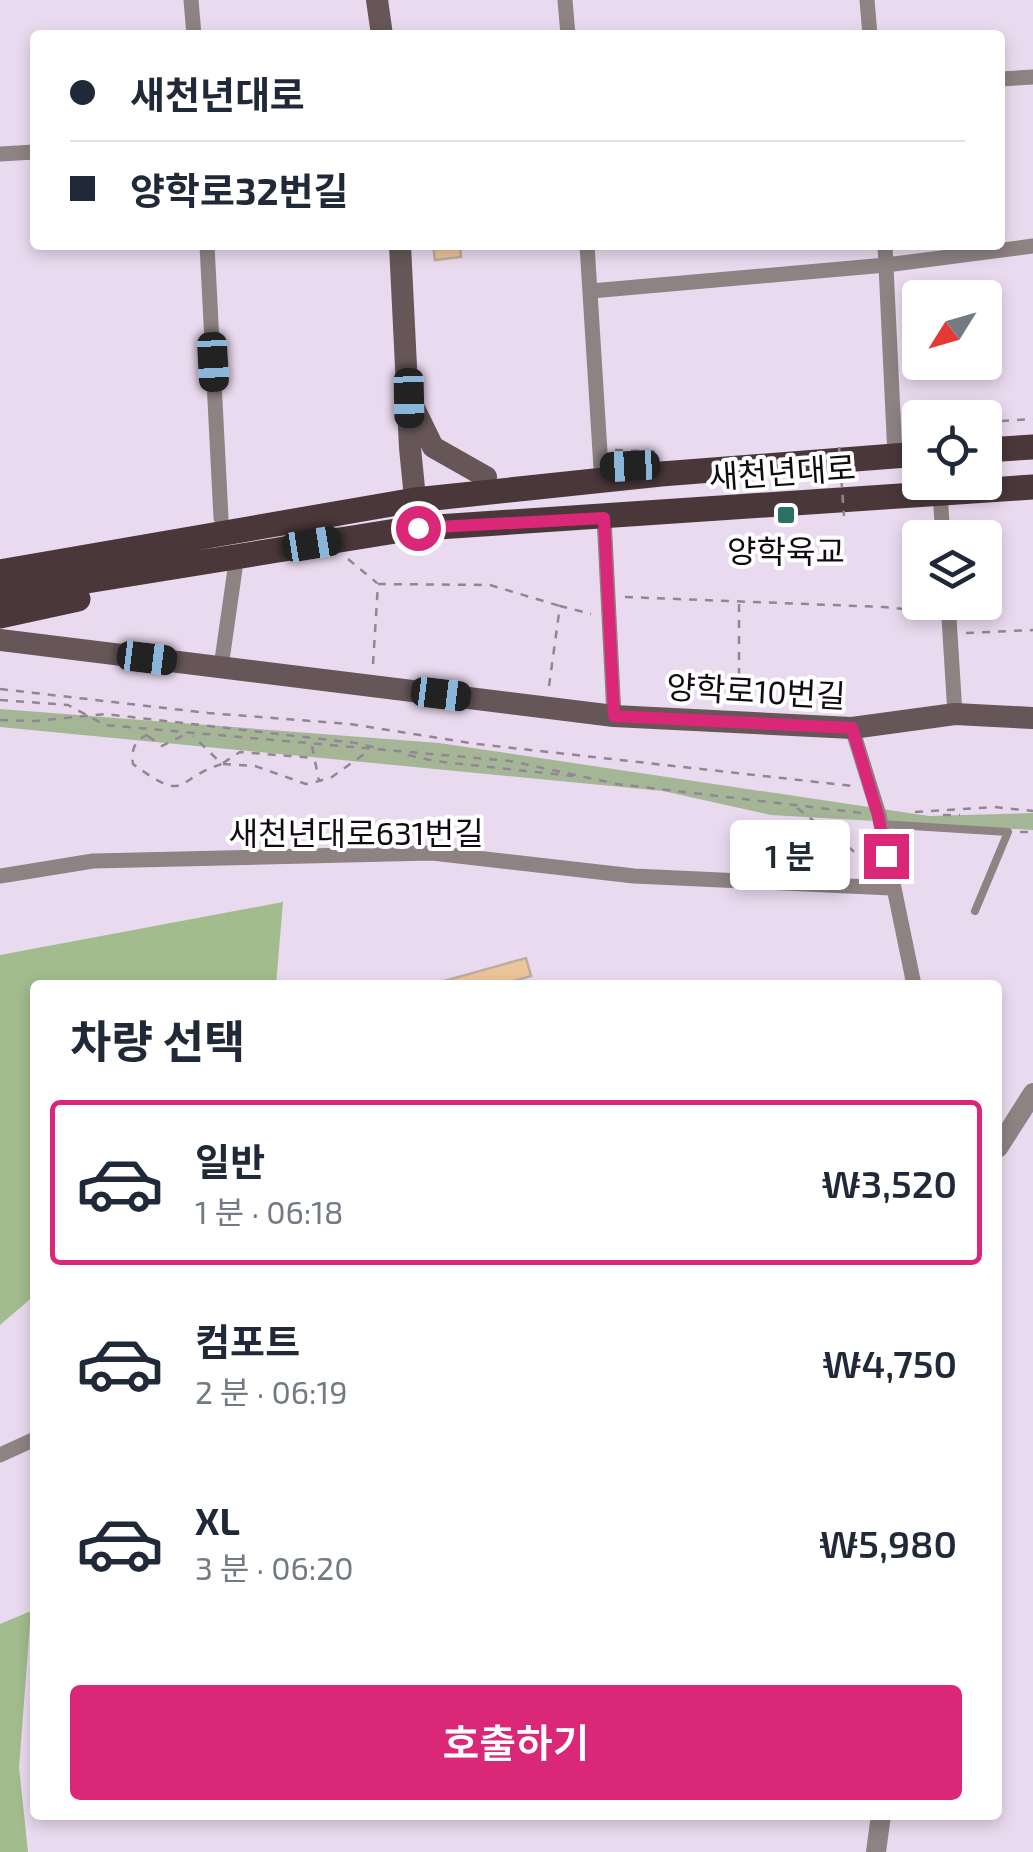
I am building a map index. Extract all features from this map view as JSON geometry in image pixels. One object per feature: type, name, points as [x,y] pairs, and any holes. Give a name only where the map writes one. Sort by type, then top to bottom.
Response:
[{"type":"main road","points":[[377,0],[381,30]]},
{"type":"main road","points":[[0,616],[235,569],[386,544],[413,528],[400,250]]},
{"type":"main road","points":[[409,398],[434,447],[486,477]]},
{"type":"main road","points":[[1002,449],[1033,447]]},
{"type":"main road","name":"새천년대로","points":[[0,595],[46,576],[414,493],[902,455]]},
{"type":"main road","points":[[0,558],[221,518],[414,493],[486,477],[630,466],[661,474]]},
{"type":"main road","name":"새천년대로","points":[[1002,489],[1033,487]]},
{"type":"main road","name":"새천년대로","points":[[0,572],[46,576],[413,528],[902,495]]},
{"type":"main road","name":"양학로10번길","points":[[0,640],[614,716],[852,728],[955,714],[1033,718]]},
{"type":"street","points":[[191,0],[194,30]]},
{"type":"street","points":[[564,0],[567,30]]},
{"type":"street","points":[[867,0],[870,30]]},
{"type":"street","points":[[1005,79],[1033,76]]},
{"type":"street","points":[[0,154],[30,152]]},
{"type":"street","points":[[1005,250],[1033,246]]},
{"type":"street","points":[[207,250],[221,518]]},
{"type":"street","points":[[587,250],[601,468]]},
{"type":"street","points":[[885,250],[902,410]]},
{"type":"street","points":[[591,291],[886,265],[1002,250]]},
{"type":"street","points":[[604,518],[614,716]]},
{"type":"street","points":[[221,667],[235,569]]},
{"type":"street","points":[[949,620],[955,714]]},
{"type":"street","points":[[852,728],[879,819],[913,980]]},
{"type":"street","name":"새천년대로631번길","points":[[0,876],[93,861],[432,853],[634,876],[891,888]]},
{"type":"street","points":[[1002,1142],[1033,1093]]},
{"type":"street","points":[[0,1454],[30,1441]]},
{"type":"street","points":[[876,1852],[880,1820]]},
{"type":"lane","points":[[879,819],[1008,832],[974,911]]},
{"type":"path","points":[[1002,421],[1033,418]]},
{"type":"path","points":[[839,447],[844,516]]},
{"type":"path","points":[[340,552],[378,584],[490,585],[610,619]]},
{"type":"path","points":[[371,686],[378,584]]},
{"type":"path","points":[[608,596],[902,607]]},
{"type":"path","points":[[739,603],[739,722]]},
{"type":"path","points":[[546,707],[560,606]]},
{"type":"path","points":[[950,633],[1033,630]]},
{"type":"path","points":[[0,689],[208,713],[350,724],[495,746],[870,787]]},
{"type":"path","points":[[0,700],[68,705],[105,726],[146,733],[510,761],[587,777]]},
{"type":"path","points":[[0,720],[36,722],[105,714],[356,743],[434,761],[587,777],[879,819],[994,807],[1033,812]]},
{"type":"path","points":[[146,733],[162,746],[184,735]]},
{"type":"path","points":[[146,733],[136,743],[134,764],[158,783],[178,787],[240,752],[314,758]]},
{"type":"path","points":[[192,735],[222,764],[255,766],[306,784],[332,777],[369,750]]},
{"type":"path","points":[[311,745],[319,781]]},
{"type":"path","points":[[796,807],[851,849],[891,888]]},
{"type":"green space","points":[[0,709],[439,743],[929,816],[1033,813],[1033,830],[771,815],[663,791],[0,727]]},
{"type":"green space","points":[[283,902],[276,980],[30,980],[30,1299],[0,1325],[0,955]]},
{"type":"green space","points":[[30,1611],[19,1767],[28,1852],[0,1852],[0,1624]]},
{"type":"building","points":[[434,250],[460,250],[461,257],[435,260]]},
{"type":"building","points":[[526,958],[531,976],[517,980],[448,980]]},
{"type":"place","name":"양학육교","points":[[786,515]]},
{"type":"route","points":[[418,528],[604,518],[614,716],[852,728],[886,856]]}]
